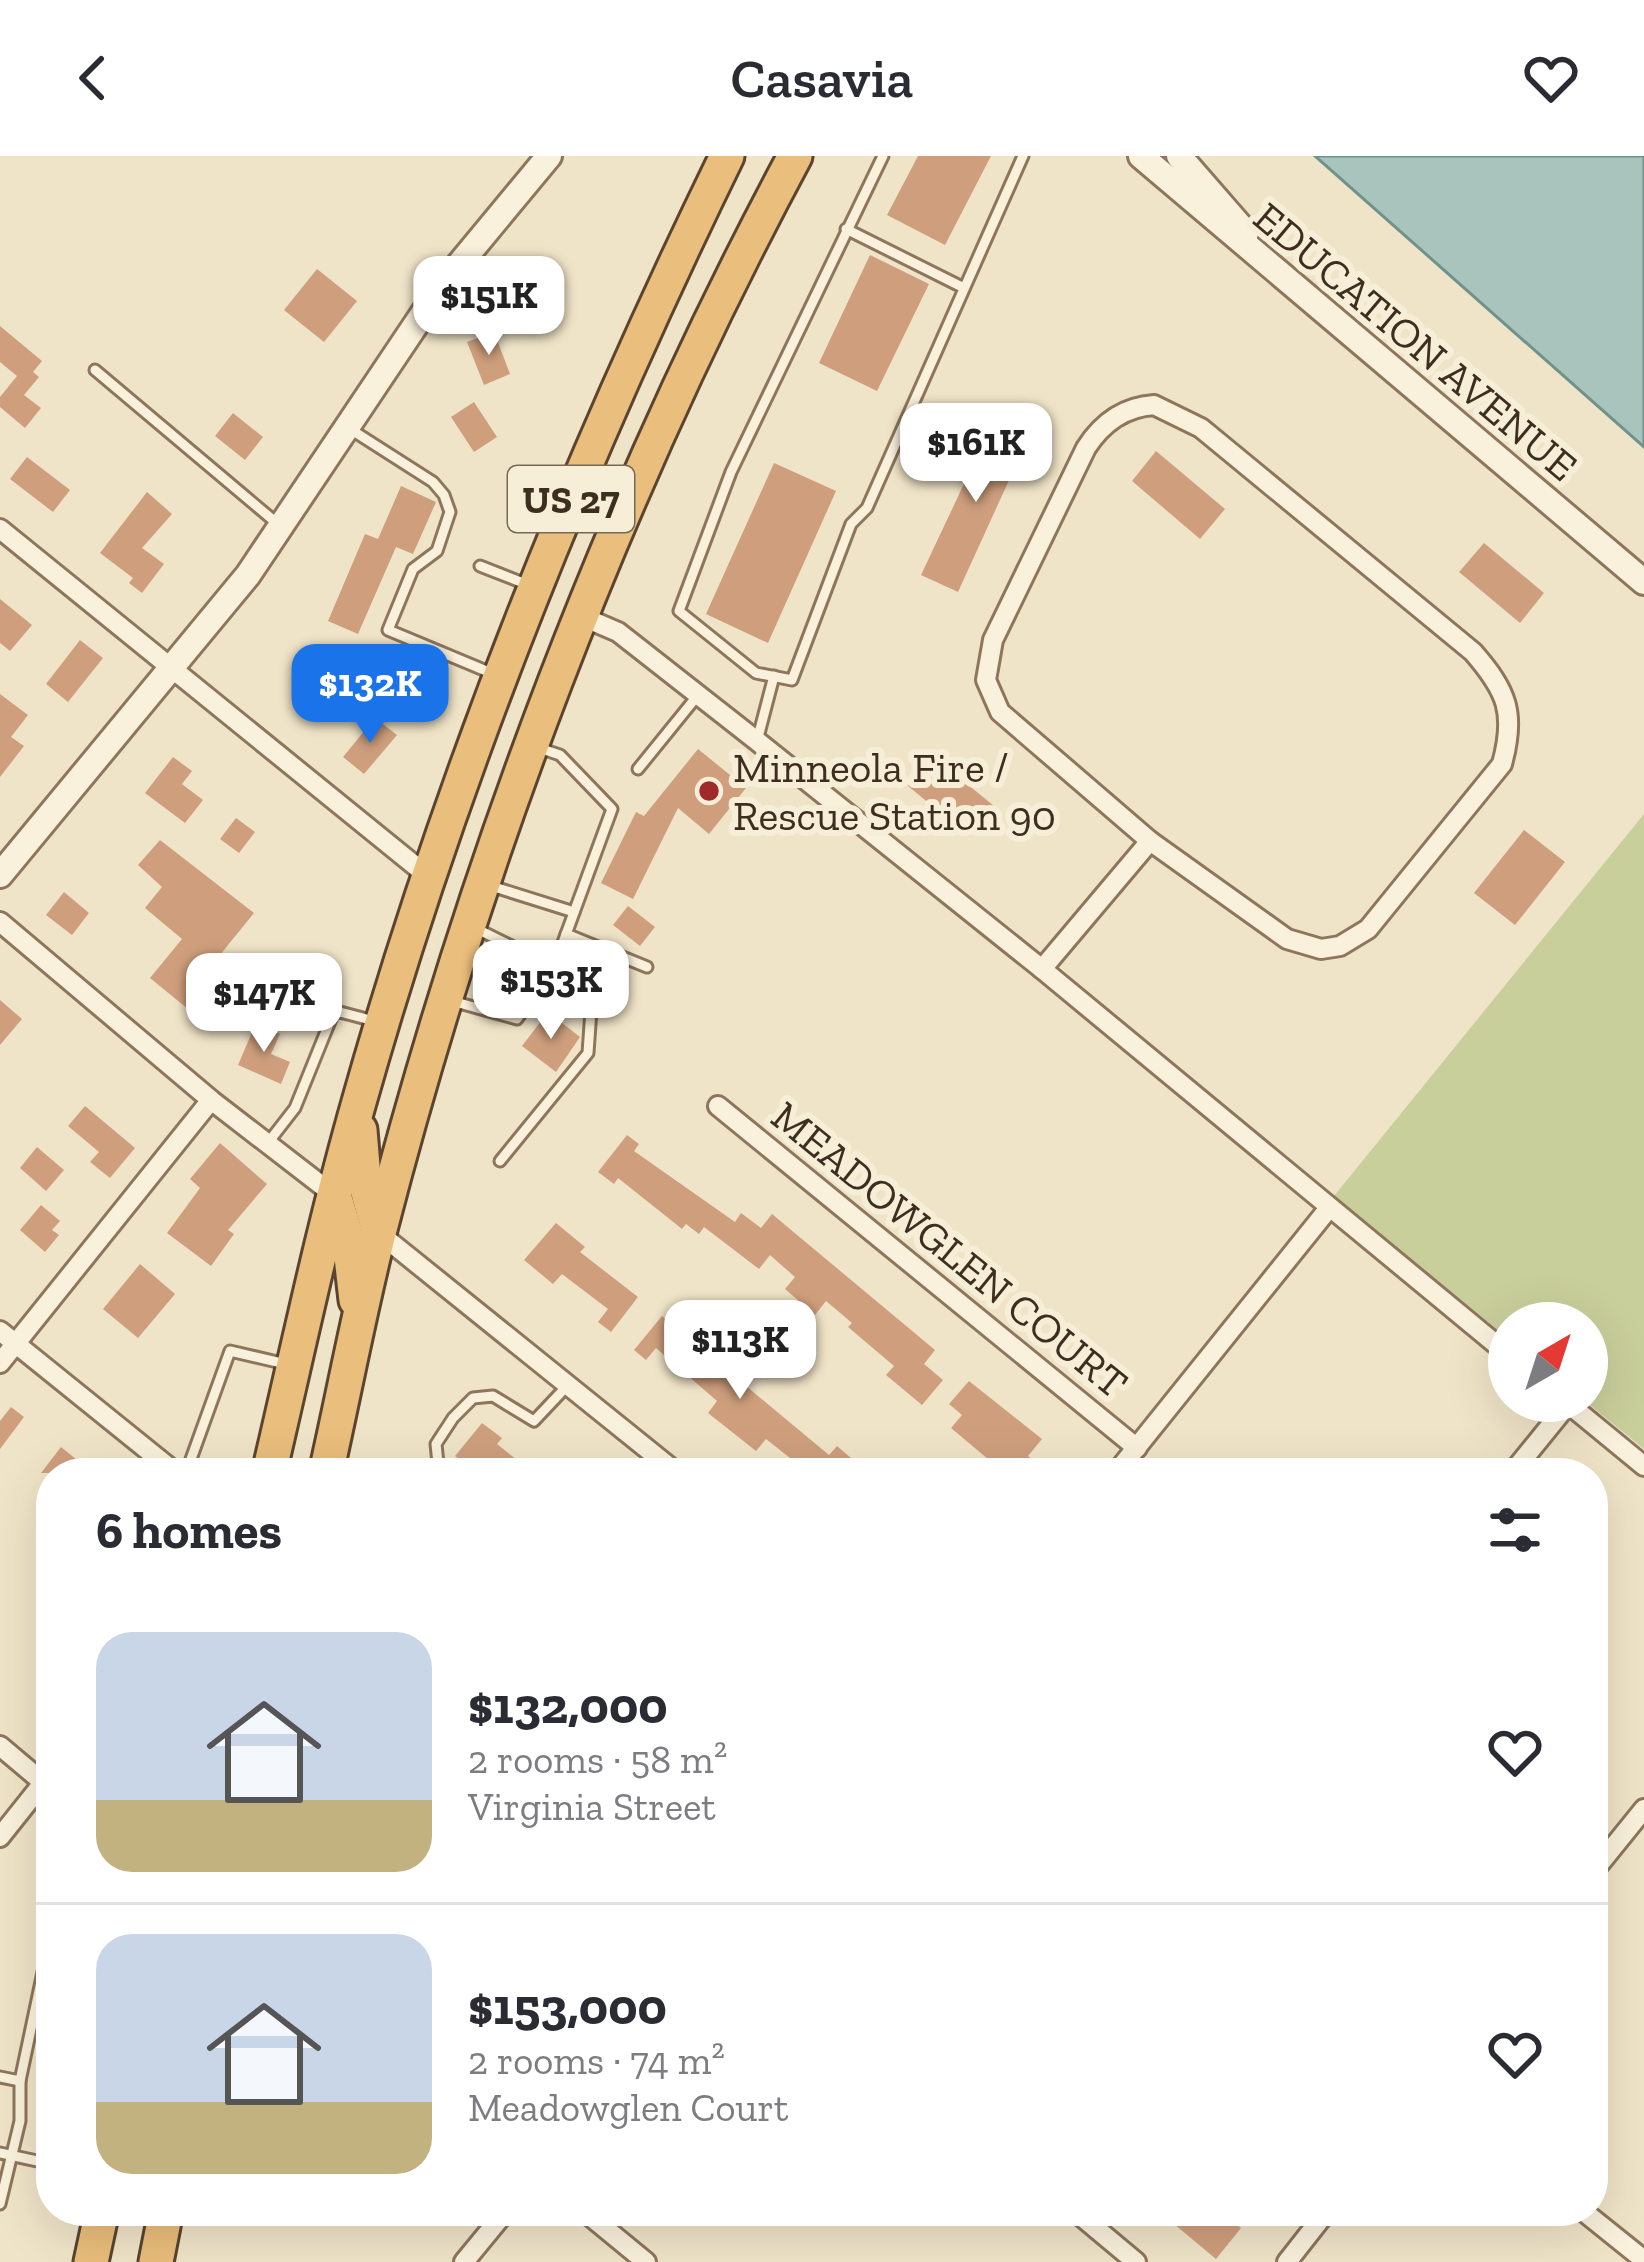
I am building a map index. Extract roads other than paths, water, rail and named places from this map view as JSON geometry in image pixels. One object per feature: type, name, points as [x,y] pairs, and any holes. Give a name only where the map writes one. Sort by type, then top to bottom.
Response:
[{"type":"highway","name":"US 27","points":[[273,1458],[358,1104],[429,877],[535,587],[607,413],[727,156]]},
{"type":"highway","name":"US 27","points":[[329,1458],[379,1233],[470,927],[534,746],[583,617],[725,287],[795,157]]},
{"type":"highway","points":[[358,1104],[364,1178],[379,1233]]},
{"type":"highway","points":[[334,1195],[350,1248],[359,1325]]},
{"type":"highway","points":[[91,2262],[98,2226]]},
{"type":"highway","points":[[156,2262],[163,2226]]},
{"type":"street","points":[[0,875],[248,574],[443,284],[549,156]]},
{"type":"street","name":"EDUCATION AVENUE","points":[[1141,156],[1644,582]]},
{"type":"street","points":[[1179,156],[1266,258]]},
{"type":"street","points":[[1154,405],[1201,428],[1473,652],[1495,677],[1509,731],[1502,764],[1458,821],[1368,929],[1340,946],[1321,949],[1287,939],[1150,841],[1007,721],[986,680],[993,640],[1086,448],[1097,431],[1119,414],[1154,405]]},
{"type":"street","points":[[0,529],[429,877]]},
{"type":"street","points":[[583,617],[618,632],[758,741],[1488,1338]]},
{"type":"street","points":[[1042,970],[1150,841]]},
{"type":"street","points":[[0,922],[211,1100],[334,1195]]},
{"type":"street","points":[[0,1363],[7,1338],[211,1100]]},
{"type":"street","name":"MEADOWGLEN COURT","points":[[718,1106],[1137,1448]]},
{"type":"street","points":[[1129,1458],[1329,1208]]},
{"type":"street","points":[[379,1233],[658,1458]]},
{"type":"street","points":[[7,1338],[157,1458]]},
{"type":"street","points":[[1523,1458],[1551,1422]]},
{"type":"street","points":[[1590,1422],[1644,1466]]},
{"type":"street","points":[[0,1747],[36,1777]]},
{"type":"street","points":[[0,1837],[36,1798]]},
{"type":"street","points":[[1608,1853],[1644,1809]]},
{"type":"street","points":[[464,2262],[494,2226]]},
{"type":"street","points":[[602,2226],[646,2262]]},
{"type":"street","points":[[1093,2226],[1136,2262]]},
{"type":"street","points":[[1287,2262],[1316,2226]]},
{"type":"street","points":[[1602,2226],[1644,2260]]},
{"type":"lane","points":[[795,157],[810,156]]},
{"type":"lane","points":[[883,156],[731,472],[679,611],[756,673],[791,680],[850,524],[867,508],[1023,156]]},
{"type":"lane","points":[[846,229],[964,287]]},
{"type":"lane","points":[[95,370],[281,527]]},
{"type":"lane","points":[[346,427],[433,482],[450,512],[437,551],[413,569],[388,630],[501,677]]},
{"type":"lane","points":[[480,566],[535,587]]},
{"type":"lane","points":[[758,741],[774,676]]},
{"type":"lane","points":[[638,769],[698,695]]},
{"type":"lane","points":[[448,999],[518,1019],[554,967],[612,809],[560,755],[534,746]]},
{"type":"lane","points":[[485,885],[574,912]]},
{"type":"lane","points":[[470,927],[554,967],[591,1010],[588,1052],[500,1161]]},
{"type":"lane","points":[[566,934],[647,967]]},
{"type":"lane","points":[[267,1144],[295,1108],[333,1015],[340,1012],[382,1023]]},
{"type":"lane","points":[[191,1458],[230,1351],[294,1366]]},
{"type":"lane","points":[[437,1458],[436,1444],[473,1398],[493,1396],[534,1421],[568,1385]]},
{"type":"lane","points":[[0,2204],[6,2154],[20,2121],[20,2081],[36,2005]]},
{"type":"lane","points":[[0,2077],[20,2081]]},
{"type":"lane","points":[[6,2154],[36,2161]]},
{"type":"water","points":[[1315,156],[1644,156],[1644,447]]},
{"type":"place","name":"Minneola Fire / Rescue Station 90","points":[[709,791]]}]
